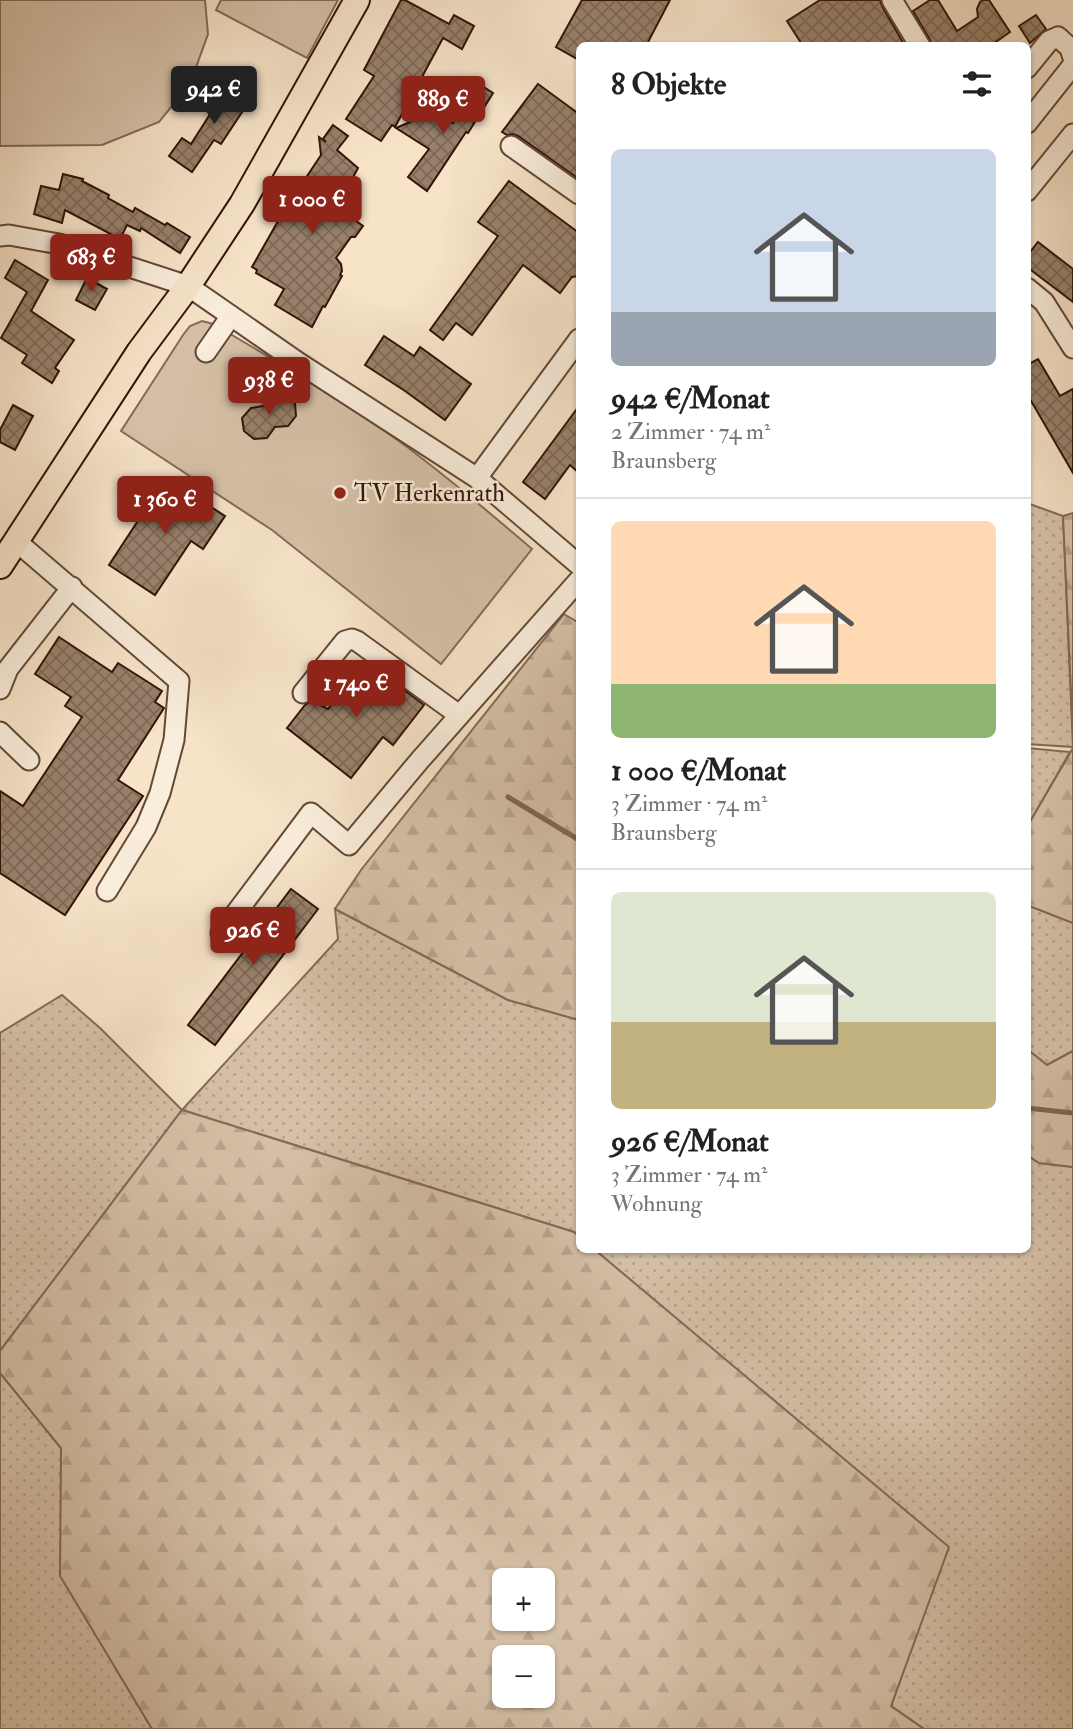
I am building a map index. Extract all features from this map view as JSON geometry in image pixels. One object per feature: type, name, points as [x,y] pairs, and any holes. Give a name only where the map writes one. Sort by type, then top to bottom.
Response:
[{"type":"main road","points":[[0,566],[139,352],[188,286],[242,204],[357,0]]},
{"type":"street","points":[[892,0],[918,42]]},
{"type":"street","points":[[1031,63],[1049,41],[1058,37],[1070,48],[1073,58]]},
{"type":"street","points":[[1031,117],[1073,65]]},
{"type":"street","points":[[1031,184],[1073,134]]},
{"type":"street","points":[[511,146],[576,192]]},
{"type":"street","points":[[0,236],[9,234],[59,244],[188,286],[310,370],[477,478],[576,562]]},
{"type":"street","points":[[1031,291],[1044,302],[1073,348]]},
{"type":"street","points":[[206,352],[231,316]]},
{"type":"street","points":[[477,478],[576,343]]},
{"type":"street","points":[[16,541],[179,681],[174,740],[160,793],[146,827],[107,891]]},
{"type":"street","points":[[221,933],[311,813],[349,845],[459,715],[576,583]]},
{"type":"street","points":[[0,689],[8,669],[72,587]]},
{"type":"street","points":[[303,693],[345,641],[352,639],[459,715]]},
{"type":"street","points":[[0,732],[29,760]]},
{"type":"green space","points":[[0,0],[205,0],[208,34],[190,84],[159,122],[102,145],[0,146]]},
{"type":"green space","points":[[221,0],[338,0],[307,58],[216,10]]},
{"type":"green space","name":"TV Herkenrath","points":[[202,321],[213,324],[261,352],[376,425],[450,480],[532,549],[441,664],[272,530],[121,431],[183,335],[190,326]]},
{"type":"green space","points":[[1031,504],[1063,516],[1073,747],[1031,744]]},
{"type":"green space","points":[[1073,513],[1073,736],[1063,516]]},
{"type":"green space","points":[[564,614],[576,621],[576,1019],[508,1000],[335,909],[361,870]]},
{"type":"green space","points":[[1031,748],[1070,752],[1031,820]]},
{"type":"green space","points":[[1073,748],[1073,923],[1031,907],[1031,820]]},
{"type":"green space","points":[[1031,907],[1073,923],[1073,1051],[1047,1065],[1031,1052]]},
{"type":"green space","points":[[335,909],[508,1000],[576,1019],[576,1234],[182,1110],[338,939]]},
{"type":"green space","points":[[62,995],[100,1028],[182,1110],[0,1351],[0,1033]]},
{"type":"green space","points":[[1073,1051],[1073,1167],[1039,1163],[1031,1158],[1031,1052],[1047,1065]]},
{"type":"green space","points":[[182,1110],[574,1232],[576,1253],[599,1253],[949,1547],[891,1706],[924,1729],[152,1729],[60,1576],[61,1448],[0,1373],[0,1351]]},
{"type":"green space","points":[[1031,1158],[1039,1163],[1073,1167],[1073,1729],[924,1729],[891,1706],[948,1547],[599,1253],[1031,1253]]},
{"type":"green space","points":[[0,1373],[61,1448],[61,1576],[152,1729],[0,1729]]},
{"type":"building","points":[[401,0],[449,24],[454,15],[474,26],[462,49],[443,38],[395,127],[392,125],[381,141],[346,119],[374,76],[364,70]]},
{"type":"building","points":[[582,0],[670,0],[648,42],[576,42],[576,58],[556,47]]},
{"type":"building","points":[[820,0],[880,0],[903,42],[800,42],[787,21]]},
{"type":"building","points":[[930,0],[938,0],[957,31],[978,17],[980,2],[989,0],[1010,32],[996,42],[931,42],[913,11]]},
{"type":"building","points":[[1036,15],[1046,29],[1029,42],[1019,26]]},
{"type":"building","points":[[232,80],[254,94],[221,144],[214,140],[192,172],[169,156],[182,138],[191,144]]},
{"type":"building","points":[[479,84],[493,93],[427,191],[408,177],[429,149],[396,128],[436,111],[453,123]]},
{"type":"building","points":[[538,84],[576,112],[576,177],[518,136],[502,132]]},
{"type":"building","points":[[333,125],[348,136],[337,150],[358,168],[337,207],[363,226],[336,258],[341,264],[342,276],[312,327],[275,305],[284,289],[256,273],[257,270],[252,267],[282,214],[321,155],[319,137],[326,142],[323,139]]},
{"type":"building","points":[[63,174],[83,179],[82,181],[133,212],[135,208],[190,237],[180,253],[141,228],[140,231],[127,225],[120,239],[65,210],[62,223],[34,214],[41,186],[59,190]]},
{"type":"building","points":[[509,181],[576,231],[576,276],[572,277],[560,293],[523,265],[472,335],[456,323],[443,340],[430,330],[498,236],[478,222]]},
{"type":"building","points":[[1038,242],[1073,269],[1073,302],[1031,270],[1031,251]]},
{"type":"building","points":[[15,260],[48,280],[31,311],[74,340],[55,368],[59,371],[52,383],[22,363],[27,355],[1,338],[27,292],[5,278]]},
{"type":"building","points":[[87,278],[107,289],[95,310],[76,300]]},
{"type":"building","points":[[384,336],[414,356],[420,347],[471,384],[445,420],[365,365]]},
{"type":"building","points":[[1038,359],[1060,396],[1073,389],[1073,473],[1031,401],[1031,363]]},
{"type":"building","points":[[284,395],[295,403],[296,416],[288,426],[275,427],[267,438],[254,439],[244,431],[242,418],[251,408],[263,406],[272,396]]},
{"type":"building","points":[[13,405],[33,416],[15,450],[0,442],[0,430]]},
{"type":"building","points":[[576,410],[576,470],[570,465],[545,499],[523,482]]},
{"type":"building","points":[[166,478],[225,516],[203,549],[191,541],[155,595],[109,565]]},
{"type":"building","points":[[59,637],[112,672],[118,663],[162,691],[155,702],[164,708],[118,780],[143,796],[65,915],[0,873],[0,791],[23,806],[82,717],[65,706],[71,697],[35,674]]},
{"type":"building","points":[[349,662],[381,688],[388,678],[424,705],[393,745],[383,737],[351,778],[287,728],[305,705],[312,701],[328,709],[345,687],[335,679]]},
{"type":"building","points":[[291,889],[318,909],[215,1045],[188,1025]]},
{"type":"waterway","points":[[508,797],[576,838]]},
{"type":"waterway","points":[[1031,1108],[1073,1113]]},
{"type":"place","name":"TV Herkenrath","points":[[340,493]]}]
